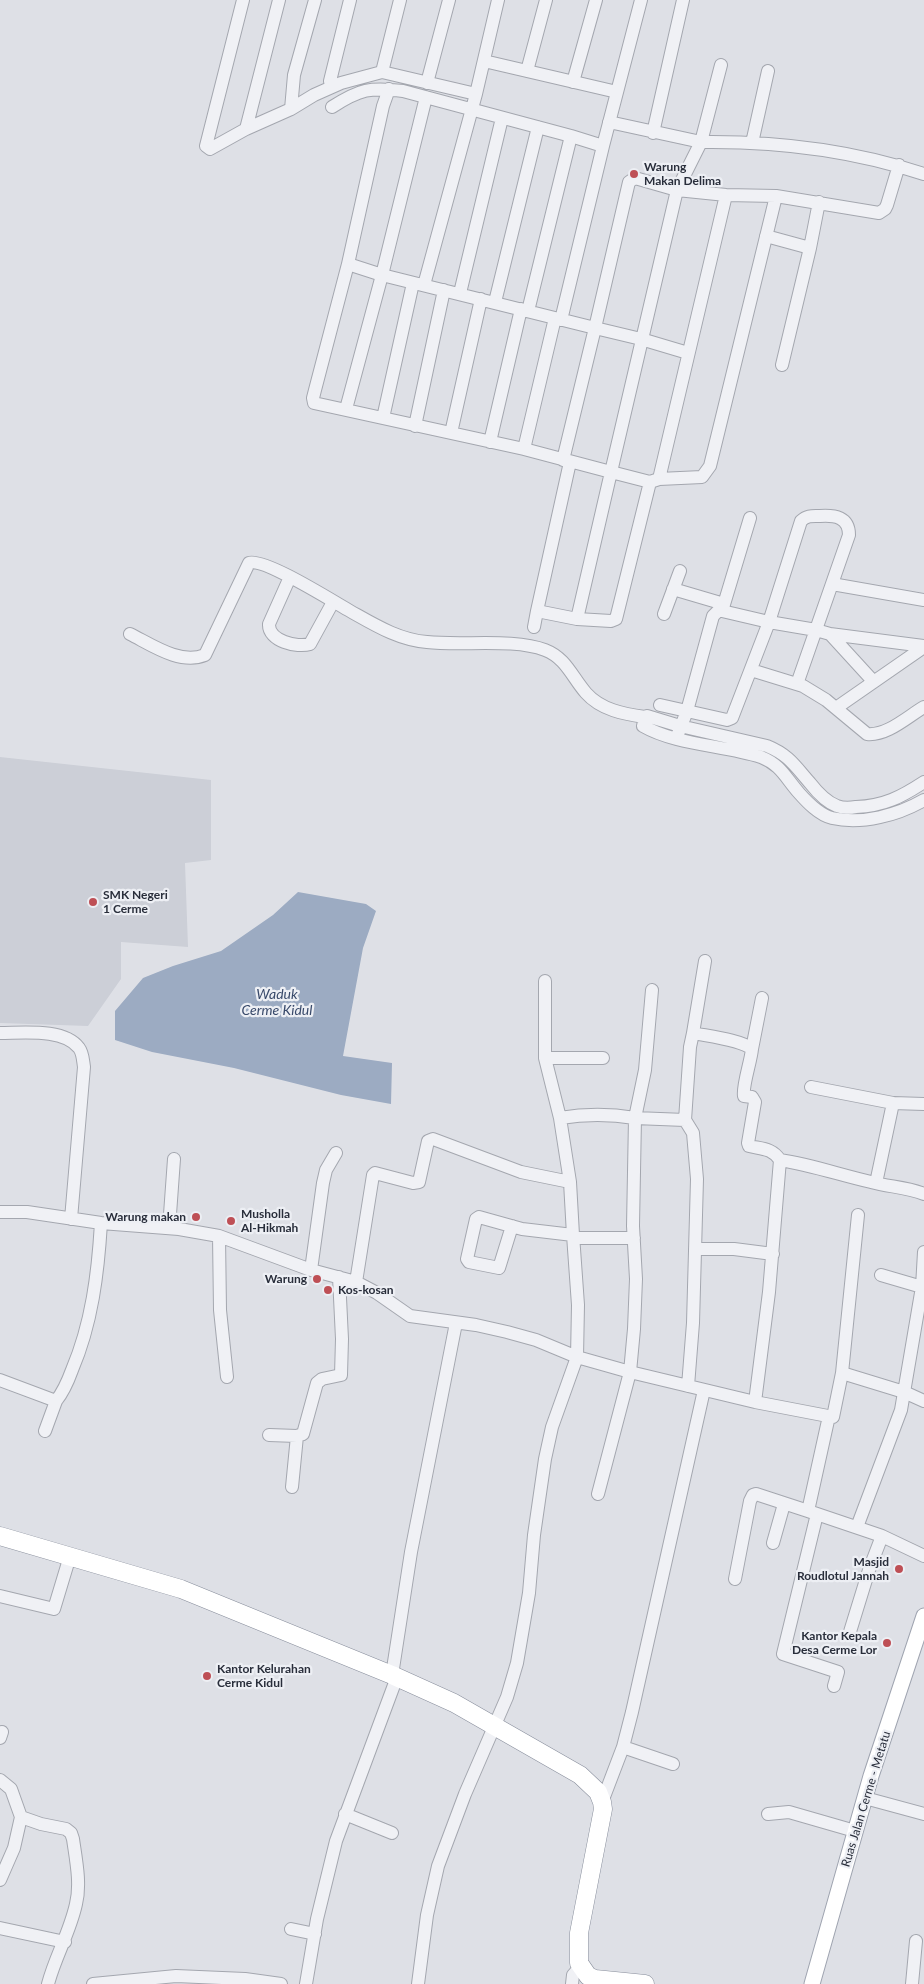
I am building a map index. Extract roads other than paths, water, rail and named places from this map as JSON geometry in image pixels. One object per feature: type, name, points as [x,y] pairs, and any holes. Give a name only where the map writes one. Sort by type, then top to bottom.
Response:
[{"type":"highway","points":[[0,1536],[181,1589],[394,1676],[454,1703],[496,1725],[580,1775],[592,1785],[602,1802],[603,1817],[579,1933],[578,1954],[580,1967],[588,1976],[595,1979],[646,1984]]},
{"type":"main road","name":"Ruas Jalan Cerme - Metatu","points":[[812,1984],[865,1798],[924,1616]]},
{"type":"street","points":[[243,0],[206,146],[210,149],[331,87],[382,72],[476,94]]},
{"type":"street","points":[[246,129],[279,0]]},
{"type":"street","points":[[291,109],[294,75],[315,0]]},
{"type":"street","points":[[331,87],[330,81],[350,0]]},
{"type":"street","points":[[382,72],[400,0]]},
{"type":"street","points":[[426,83],[449,0]]},
{"type":"street","points":[[383,418],[418,284],[476,94],[498,0]]},
{"type":"street","points":[[528,71],[546,0]]},
{"type":"street","points":[[573,82],[596,0]]},
{"type":"street","points":[[524,449],[641,0]]},
{"type":"street","points":[[653,133],[683,0]]},
{"type":"street","points":[[484,61],[616,92]]},
{"type":"street","points":[[577,618],[677,190],[701,142],[721,66]]},
{"type":"street","points":[[752,143],[768,71]]},
{"type":"street","points":[[332,107],[350,95],[364,90],[382,88],[403,90],[603,146]]},
{"type":"street","points":[[389,89],[383,106],[348,264],[313,398],[314,403],[524,449],[611,472],[655,480],[702,477],[710,466],[776,196]]},
{"type":"street","points":[[346,410],[426,97]]},
{"type":"street","points":[[460,293],[502,118]]},
{"type":"street","points":[[609,122],[701,142],[788,144],[851,154],[898,165],[924,174]]},
{"type":"street","points":[[495,302],[538,128]]},
{"type":"street","points":[[490,442],[571,136]]},
{"type":"street","points":[[534,627],[566,461],[629,182],[635,178],[677,190],[726,195],[776,196],[879,213],[885,209],[887,204],[898,165]]},
{"type":"street","points":[[537,611],[577,618],[612,621],[616,619],[688,353],[726,195]]},
{"type":"street","points":[[782,365],[820,202]]},
{"type":"street","points":[[766,236],[810,248]]},
{"type":"street","points":[[348,264],[382,275],[481,298],[688,353]]},
{"type":"street","points":[[415,426],[444,290]]},
{"type":"street","points":[[451,433],[481,298]]},
{"type":"street","points":[[660,705],[727,720],[732,718],[769,622],[798,528],[804,518],[811,516],[838,516],[843,519],[849,529],[849,535],[797,684]]},
{"type":"street","points":[[679,732],[687,711],[713,616],[723,607],[750,518]]},
{"type":"street","points":[[130,634],[177,656],[200,657],[205,655],[249,563],[260,562],[399,636],[435,643],[520,645],[546,651],[568,667],[586,692],[600,704],[619,712],[645,717],[679,732],[774,763],[812,807],[831,818],[879,817],[899,812],[923,800],[919,785],[881,805],[838,806],[828,801],[791,760],[778,751],[750,741],[679,732]]},
{"type":"street","points":[[664,614],[680,571]]},
{"type":"street","points":[[290,577],[269,624],[268,630],[273,636],[293,645],[302,646],[310,644],[333,602]]},
{"type":"street","points":[[832,584],[924,600]]},
{"type":"street","points":[[673,589],[769,622],[830,634],[924,646]]},
{"type":"street","points":[[830,634],[873,681]]},
{"type":"street","points":[[836,708],[924,646]]},
{"type":"street","points":[[750,670],[797,684],[826,700],[862,731],[874,735],[884,732],[924,707]]},
{"type":"street","points":[[831,818],[838,806]]},
{"type":"street","points":[[688,1386],[693,1322],[697,1179],[695,1145],[692,1133],[684,1120],[690,1047],[705,960]]},
{"type":"street","points":[[418,1984],[427,1915],[438,1866],[465,1794],[508,1697],[517,1663],[529,1593],[534,1535],[552,1427],[577,1357],[578,1305],[570,1182],[560,1118],[545,1058],[546,981]]},
{"type":"street","points":[[598,1494],[630,1372],[635,1304],[634,1118],[645,1070],[652,990]]},
{"type":"street","points":[[756,1402],[773,1254],[780,1160],[770,1150],[749,1146],[748,1143],[755,1102],[752,1097],[744,1096],[743,1090],[749,1071],[762,998]]},
{"type":"street","points":[[0,1033],[58,1035],[68,1038],[79,1049],[84,1068],[71,1219]]},
{"type":"street","points":[[693,1033],[732,1042],[749,1047],[752,1050]]},
{"type":"street","points":[[545,1058],[603,1058]]},
{"type":"street","points":[[811,1086],[893,1103],[924,1104]]},
{"type":"street","points":[[876,1184],[893,1103]]},
{"type":"street","points":[[560,1118],[620,1116],[684,1120]]},
{"type":"street","points":[[356,1282],[373,1175],[375,1173],[413,1183],[419,1182],[428,1141],[433,1139],[529,1175],[570,1182]]},
{"type":"street","points":[[311,1270],[323,1183],[326,1170],[336,1153]]},
{"type":"street","points":[[169,1228],[174,1159]]},
{"type":"street","points":[[780,1160],[816,1166],[876,1184],[906,1188],[924,1194]]},
{"type":"street","points":[[0,1212],[27,1212],[101,1223],[169,1228],[219,1236],[311,1270],[356,1282],[377,1292],[410,1316],[476,1325],[536,1340],[577,1357],[630,1372],[756,1402],[833,1417],[842,1373],[858,1215]]},
{"type":"street","points":[[512,1226],[500,1268],[469,1262],[466,1259],[476,1219],[482,1218],[533,1231],[573,1236],[634,1238]]},
{"type":"street","points":[[45,1431],[56,1401],[62,1393],[84,1340],[97,1278],[101,1223]]},
{"type":"street","points":[[219,1236],[220,1310],[228,1377]]},
{"type":"street","points":[[696,1249],[734,1249],[773,1254]]},
{"type":"street","points":[[858,1527],[901,1410],[922,1287],[924,1252]]},
{"type":"street","points":[[881,1275],[922,1287]]},
{"type":"street","points":[[269,1435],[297,1436],[304,1434],[317,1383],[322,1379],[339,1376],[341,1373],[342,1339],[339,1277]]},
{"type":"street","points":[[306,1984],[326,1879],[345,1814],[394,1676],[411,1552],[456,1323]]},
{"type":"street","points":[[842,1373],[904,1392],[924,1401]]},
{"type":"street","points":[[0,1380],[56,1401]]},
{"type":"street","points":[[602,1802],[623,1747],[652,1630],[662,1574],[704,1390]]},
{"type":"street","points":[[829,1416],[813,1512],[783,1654],[838,1672],[834,1686]]},
{"type":"street","points":[[292,1487],[297,1436]]},
{"type":"street","points":[[735,1579],[750,1501],[756,1494],[858,1527],[924,1556]]},
{"type":"street","points":[[773,1543],[784,1504]]},
{"type":"street","points":[[849,1635],[869,1570],[882,1536]]},
{"type":"street","points":[[0,1596],[54,1609],[70,1556]]},
{"type":"street","points":[[623,1747],[673,1764]]},
{"type":"street","points":[[0,1780],[11,1789],[21,1816],[14,1848],[0,1880]]},
{"type":"street","points":[[865,1798],[924,1814]]},
{"type":"street","points":[[768,1814],[789,1812],[855,1831]]},
{"type":"street","points":[[345,1814],[392,1833]]},
{"type":"street","points":[[21,1816],[41,1824],[66,1829],[71,1833],[73,1839],[78,1882],[77,1903],[65,1942],[48,1984]]},
{"type":"street","points":[[0,1928],[65,1942]]},
{"type":"street","points":[[291,1930],[315,1934]]},
{"type":"street","points":[[912,1984],[916,1941]]},
{"type":"street","points":[[572,1984],[573,1975],[580,1967]]},
{"type":"street","points":[[93,1984],[176,1976],[251,1980],[281,1984]]},
{"type":"water","name":"Waduk Cerme Kidul","points":[[298,892],[366,904],[376,911],[363,948],[343,1056],[392,1063],[391,1104],[341,1095],[234,1068],[152,1052],[115,1040],[115,1011],[143,978],[173,966],[221,951],[273,915]]},
{"type":"place","name":"Warung Makan Delima","points":[[634,174]]},
{"type":"place","name":"SMK Negeri 1 Cerme","points":[[93,902]]},
{"type":"place","name":"Warung makan","points":[[196,1217]]},
{"type":"place","name":"Musholla Al-Hikmah","points":[[231,1221]]},
{"type":"place","name":"Warung","points":[[317,1279]]},
{"type":"place","name":"Kos-kosan","points":[[328,1290]]},
{"type":"place","name":"Masjid Roudlotul Jannah","points":[[899,1569]]},
{"type":"place","name":"Kantor Kepala Desa Cerme Lor","points":[[887,1643]]},
{"type":"place","name":"Kantor Kelurahan Cerme Kidul","points":[[207,1676]]}]
